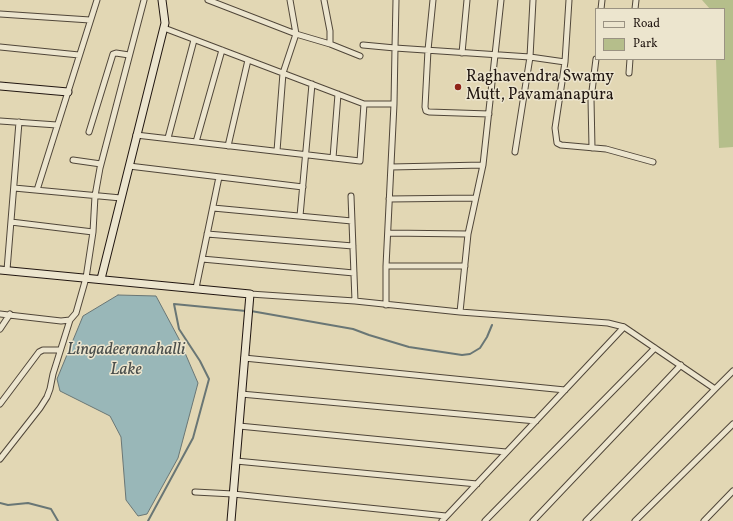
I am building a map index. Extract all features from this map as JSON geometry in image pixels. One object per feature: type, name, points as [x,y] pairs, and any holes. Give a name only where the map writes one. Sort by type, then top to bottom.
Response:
[{"type":"street","points":[[37,190],[97,0]]},
{"type":"street","points":[[0,459],[47,397],[70,320],[76,313],[86,278],[95,196],[101,164],[144,0]]},
{"type":"street","points":[[101,279],[164,28],[165,23],[162,0]]},
{"type":"street","points":[[208,0],[296,34],[330,44],[360,56]]},
{"type":"street","points":[[277,151],[283,73],[296,34],[290,0]]},
{"type":"street","points":[[324,0],[330,31],[330,44]]},
{"type":"street","points":[[386,305],[386,266],[394,104],[396,0]]},
{"type":"street","points":[[433,0],[428,50],[426,110],[429,112],[489,114]]},
{"type":"street","points":[[462,53],[467,0]]},
{"type":"street","points":[[460,312],[468,234],[483,165],[501,0]]},
{"type":"street","points":[[515,152],[530,57],[534,0]]},
{"type":"street","points":[[570,0],[565,62],[555,128],[557,144],[606,149],[653,162]]},
{"type":"street","points":[[0,14],[90,20]]},
{"type":"street","points":[[164,28],[364,104],[394,104]]},
{"type":"street","points":[[168,138],[194,40]]},
{"type":"street","points":[[363,45],[530,57],[565,62]]},
{"type":"street","points":[[0,47],[79,55]]},
{"type":"street","points":[[196,142],[222,50]]},
{"type":"street","points":[[89,132],[113,54],[129,55]]},
{"type":"street","points":[[228,146],[248,60]]},
{"type":"street","points":[[592,148],[591,99],[596,60]]},
{"type":"street","points":[[629,73],[630,60]]},
{"type":"street","points":[[300,216],[307,155],[312,84]]},
{"type":"street","points":[[0,86],[68,92]]},
{"type":"street","points":[[333,158],[338,94]]},
{"type":"street","points":[[136,135],[360,161],[364,104]]},
{"type":"street","points":[[0,121],[57,125]]},
{"type":"street","points":[[19,122],[11,222],[4,270],[250,294],[355,301],[460,312],[608,323],[624,327],[715,388]]},
{"type":"street","points":[[73,160],[101,164]]},
{"type":"street","points":[[391,168],[483,165]]},
{"type":"street","points":[[129,166],[303,187]]},
{"type":"street","points":[[196,288],[219,177]]},
{"type":"street","points":[[14,188],[121,198]]},
{"type":"street","points":[[351,196],[355,301]]},
{"type":"street","points":[[390,199],[475,198]]},
{"type":"street","points":[[213,208],[352,221]]},
{"type":"street","points":[[11,222],[92,232]]},
{"type":"street","points":[[388,233],[468,234]]},
{"type":"street","points":[[207,234],[353,246]]},
{"type":"street","points":[[202,259],[354,272]]},
{"type":"street","points":[[386,266],[465,266]]},
{"type":"street","points":[[230,521],[250,294]]},
{"type":"street","points":[[0,314],[61,321],[70,320]]},
{"type":"street","points":[[0,330],[10,314]]},
{"type":"street","points":[[442,521],[624,327]]},
{"type":"street","points":[[485,521],[655,348]]},
{"type":"street","points":[[0,404],[39,352],[42,350],[60,350]]},
{"type":"street","points":[[244,358],[566,390]]},
{"type":"street","points":[[533,521],[681,365]]},
{"type":"street","points":[[586,521],[733,371]]},
{"type":"street","points":[[241,394],[536,421]]},
{"type":"street","points":[[635,521],[733,424]]},
{"type":"street","points":[[239,426],[506,452]]},
{"type":"street","points":[[236,461],[477,484]]},
{"type":"street","points":[[704,521],[733,491]]},
{"type":"street","points":[[195,492],[233,494],[446,516]]},
{"type":"green space","points":[[702,0],[733,0],[733,147],[719,148],[716,60],[725,60],[725,8],[709,8]]},
{"type":"water","name":"Lingadeeranahalli Lake","points":[[118,295],[156,296],[179,339],[198,383],[178,458],[147,514],[138,516],[126,500],[121,437],[110,416],[60,391],[57,379],[83,316]]},
{"type":"waterway","points":[[148,521],[193,438],[209,379],[200,361],[179,329],[174,304],[246,311]]},
{"type":"waterway","points":[[251,311],[353,329],[409,347],[462,355],[470,354],[480,348],[492,325]]},
{"type":"waterway","points":[[0,503],[8,505],[28,503],[51,509],[58,521]]},
{"type":"place","name":"Raghavendra Swamy Mutt, Pavamanapura","points":[[458,87]]}]
